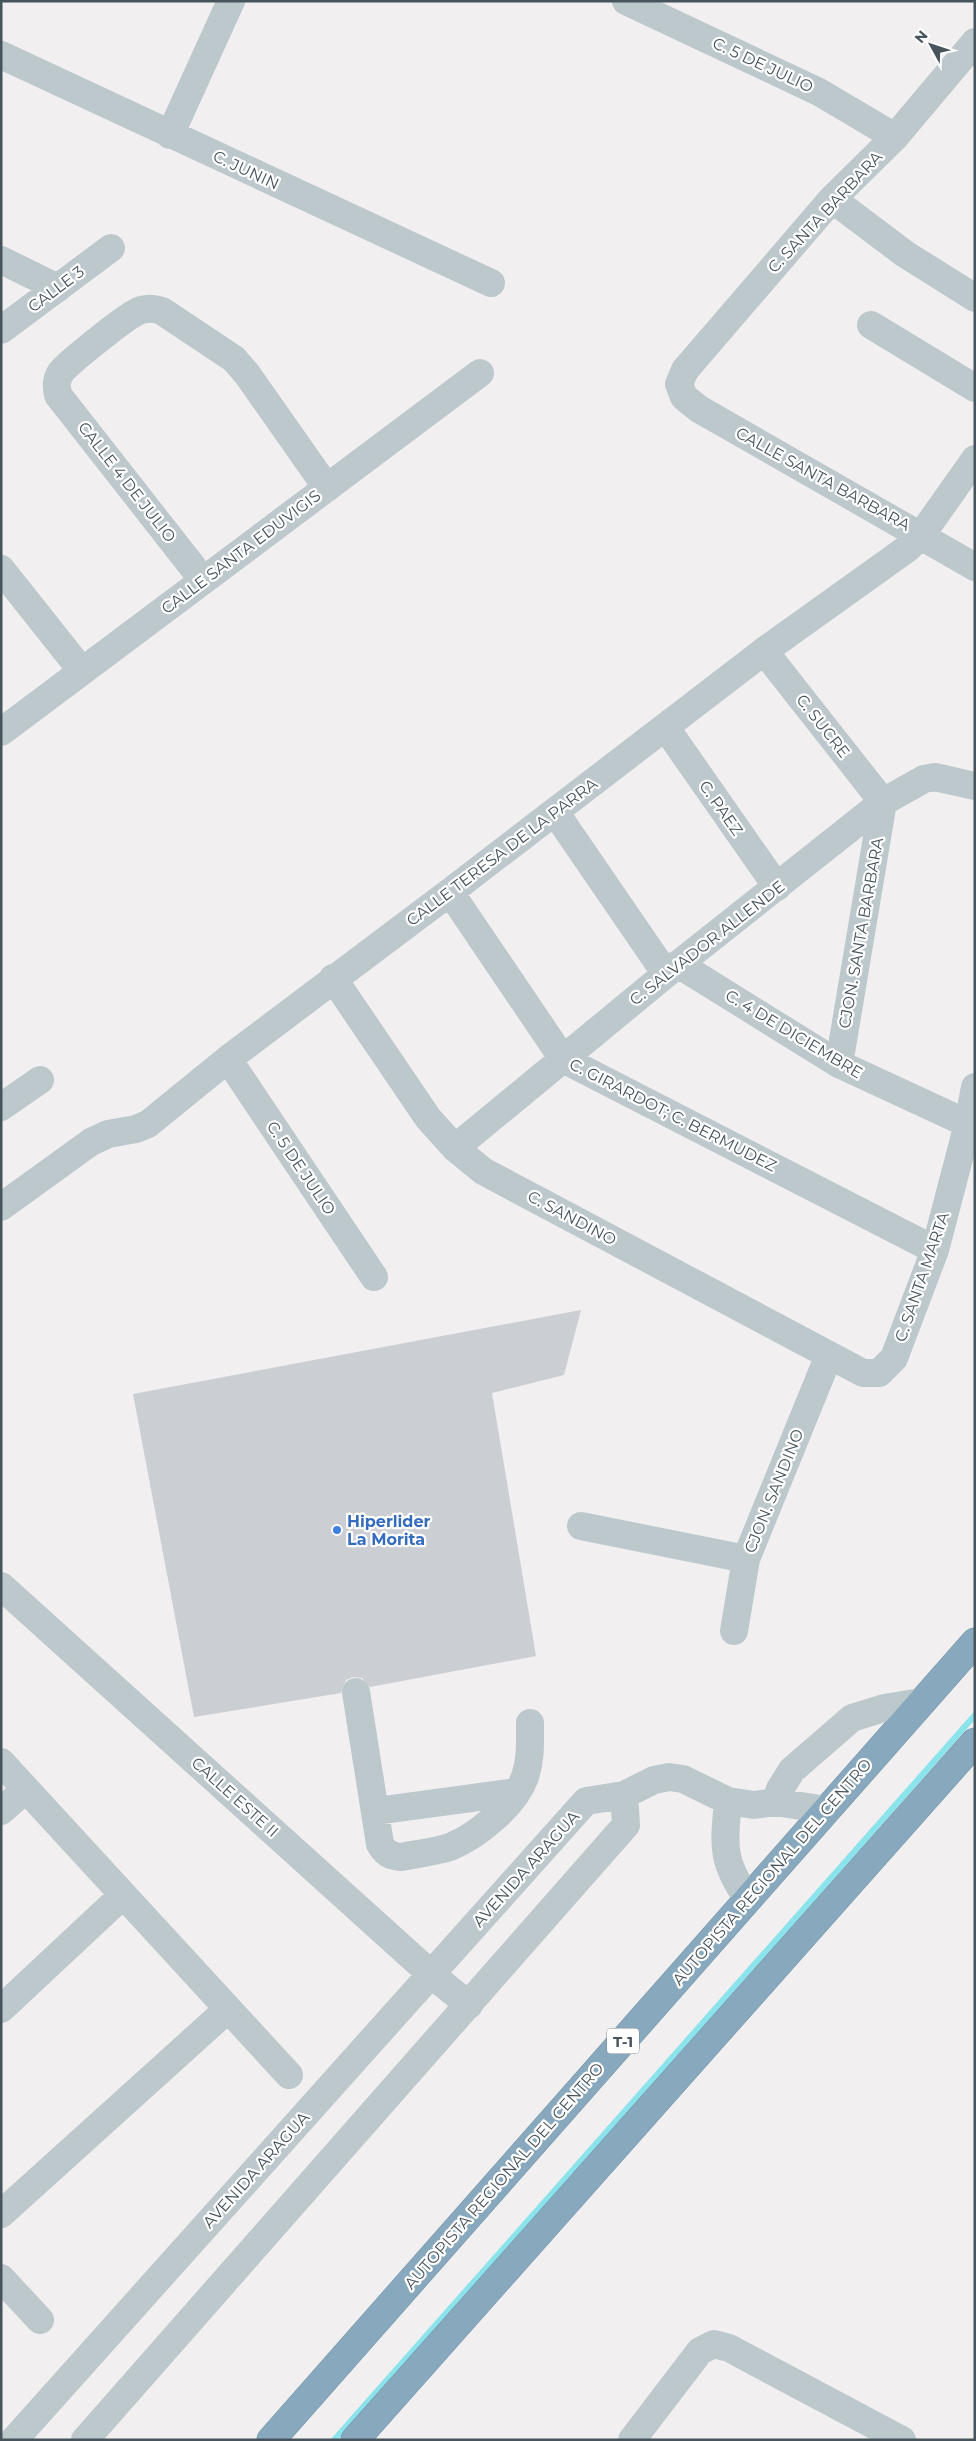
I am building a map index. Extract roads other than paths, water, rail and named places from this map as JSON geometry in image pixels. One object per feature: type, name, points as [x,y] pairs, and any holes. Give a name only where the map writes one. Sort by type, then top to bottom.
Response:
[{"type":"highway","name":"AUTOPISTA REGIONAL DEL CENTRO","points":[[271,2440],[975,1642]]},
{"type":"highway","points":[[355,2440],[975,1742]]},
{"type":"street","points":[[170,135],[231,1]]},
{"type":"street","name":"C. 5 DE JULIO","points":[[626,1],[818,92],[895,137]]},
{"type":"street","name":"C. SANTA BARBARA","points":[[679,384],[685,370],[832,199],[895,137],[972,50]]},
{"type":"street","name":"C. JUNIN","points":[[1,55],[491,283]]},
{"type":"street","points":[[832,199],[905,254],[975,298]]},
{"type":"street","name":"CALLE 3","points":[[1,330],[111,248]]},
{"type":"street","points":[[1,260],[58,288]]},
{"type":"street","name":"CALLE 4 DE JULIO","points":[[203,580],[58,395],[57,381],[66,368],[135,313],[154,309],[170,315],[234,359],[247,374],[327,488]]},
{"type":"street","points":[[871,326],[975,388]]},
{"type":"street","name":"CALLE SANTA EDUVIGIS","points":[[1,732],[480,373]]},
{"type":"street","name":"CALLE SANTA BARBARA","points":[[679,384],[684,397],[699,409],[922,534],[975,566]]},
{"type":"street","name":"CALLE TERESA DE LA PARRA","points":[[1,1207],[90,1142],[108,1134],[136,1129],[148,1124],[333,978],[666,728],[764,650],[908,548],[922,534],[975,459]]},
{"type":"street","points":[[1,569],[82,671]]},
{"type":"street","name":"C. SUCRE","points":[[764,650],[883,802]]},
{"type":"street","name":"C. PAEZ","points":[[666,728],[777,887]]},
{"type":"street","name":"C. SALVADOR ALLENDE","points":[[455,1148],[672,969],[883,802],[930,778],[948,779],[975,786]]},
{"type":"street","name":"CJON. SANTA BARBARA","points":[[838,1064],[883,802]]},
{"type":"street","name":"C. 4 DE DICIEMBRE","points":[[554,812],[672,969],[838,1064],[971,1126]]},
{"type":"street","name":"C. GIRARDOT; C. BERMUDEZ","points":[[450,892],[563,1060],[935,1250]]},
{"type":"street","name":"C. SANDINO","points":[[333,978],[428,1118],[455,1148],[484,1171],[863,1373],[879,1373]]},
{"type":"street","name":"C. 5 DE JULIO","points":[[228,1059],[374,1277]]},
{"type":"street","points":[[1,1107],[40,1080]]},
{"type":"street","name":"C. SANTA MARTA","points":[[879,1373],[894,1358],[935,1250],[971,1126],[975,1086]]},
{"type":"street","name":"CJON. SANDINO","points":[[734,1630],[746,1559],[829,1355]]},
{"type":"street","points":[[581,1526],[746,1559]]},
{"type":"street","name":"CALLE ESTE II","points":[[1,1586],[432,1975],[469,2005]]},
{"type":"street","points":[[356,1692],[380,1844],[385,1852],[392,1856],[400,1857],[448,1847],[476,1834],[516,1792],[524,1778],[530,1755],[530,1723]]},
{"type":"street","points":[[776,1802],[780,1789],[792,1770],[852,1718],[884,1708],[921,1702]]},
{"type":"street","points":[[1,1762],[289,2075]]},
{"type":"street","name":"AVENIDA ARAGUA","points":[[14,2440],[586,1801],[624,1795],[654,1780],[669,1777],[683,1779],[728,1801],[754,1805],[776,1802],[826,1810]]},
{"type":"street","points":[[1,1811],[26,1789]]},
{"type":"street","points":[[376,1811],[516,1792]]},
{"type":"street","points":[[85,2440],[626,1825],[624,1795]]},
{"type":"street","points":[[728,1801],[726,1858],[730,1872],[748,1899]]},
{"type":"street","points":[[1,2009],[123,1895]]},
{"type":"street","points":[[1,2214],[228,2009]]},
{"type":"street","points":[[1,2278],[40,2320]]},
{"type":"street","points":[[632,2440],[700,2351],[714,2344],[729,2348],[902,2440]]},
{"type":"waterway","points":[[334,2440],[975,1715]]},
{"type":"place","name":"Hiperlider La Morita","points":[[337,1530]]}]
